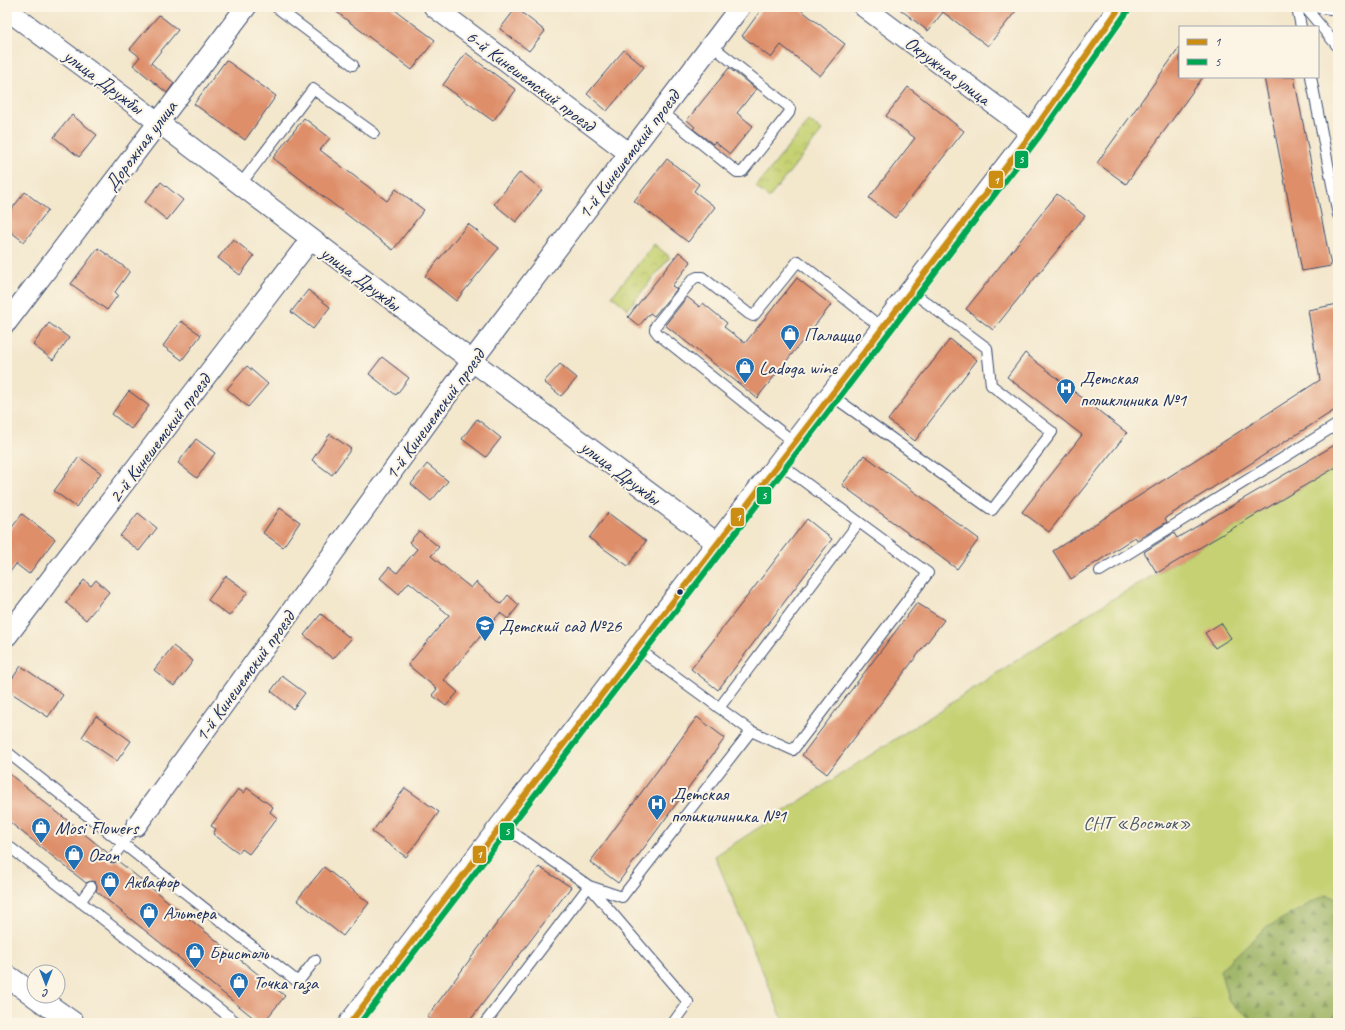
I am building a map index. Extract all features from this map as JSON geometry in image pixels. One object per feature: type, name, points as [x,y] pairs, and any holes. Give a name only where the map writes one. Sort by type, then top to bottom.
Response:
[{"type":"main road","points":[[350,1023],[1032,133],[1120,7]]},
{"type":"main road","points":[[7,976],[26,990]]},
{"type":"main road","points":[[46,1004],[73,1023]]},
{"type":"street","name":"Дорожная улица","points":[[7,322],[246,7]]},
{"type":"street","name":"6-й Кинешемский проезд","points":[[434,7],[629,153]]},
{"type":"street","name":"1-й Кинешемский проезд","points":[[136,826],[472,361],[740,7]]},
{"type":"street","name":"Окружная улица","points":[[864,7],[1032,133]]},
{"type":"street","name":"улица Дружбы","points":[[7,10],[158,122],[472,361],[718,544]]},
{"type":"street","name":"2-й Кинешемский проезд","points":[[7,636],[311,239]]},
{"type":"lane","points":[[276,7],[353,65]]},
{"type":"lane","points":[[1297,7],[1301,26]]},
{"type":"lane","points":[[1305,7],[1338,47]]},
{"type":"lane","points":[[1314,7],[1338,10]]},
{"type":"lane","points":[[661,111],[737,172],[743,171],[789,113],[790,109],[788,106],[711,45]]},
{"type":"lane","points":[[1311,78],[1338,214]]},
{"type":"lane","points":[[240,185],[313,89],[374,133]]},
{"type":"lane","points":[[795,443],[658,334],[655,330],[656,325],[693,279],[697,277],[702,277],[753,316],[798,261],[882,328]]},
{"type":"lane","points":[[831,395],[992,510],[1052,432],[991,385],[987,348],[911,291]]},
{"type":"lane","points":[[1100,571],[1338,424]]},
{"type":"lane","points":[[637,648],[751,732],[793,750],[928,573],[779,463]]},
{"type":"lane","points":[[719,708],[859,522]]},
{"type":"lane","points":[[589,886],[622,897],[751,732]]},
{"type":"lane","points":[[7,752],[298,982],[315,960]]},
{"type":"lane","points":[[502,825],[589,886],[688,1002],[673,1023]]},
{"type":"lane","points":[[113,857],[136,826]]},
{"type":"lane","points":[[7,845],[236,1022]]},
{"type":"lane","points":[[485,1023],[589,886]]},
{"type":"lane","points":[[80,902],[91,887]]},
{"type":"green space","points":[[809,121],[822,131],[769,198],[756,187]]},
{"type":"green space","points":[[654,244],[670,257],[628,309],[612,296]]},
{"type":"green space","name":"СНТ «Восток»","points":[[1338,466],[1338,957],[1280,1023],[784,1023],[715,856],[1091,612]]},
{"type":"green space","points":[[1325,895],[1338,898],[1338,1023],[1258,1023],[1229,1002],[1220,970],[1264,929]]},
{"type":"building","points":[[330,7],[391,7],[435,40],[412,70]]},
{"type":"building","points":[[763,7],[797,7],[845,44],[820,76],[781,45],[771,58],[742,36]]},
{"type":"building","points":[[897,7],[1019,7],[988,46],[943,12],[928,31]]},
{"type":"building","points":[[516,8],[545,31],[529,51],[500,29]]},
{"type":"building","points":[[159,15],[178,30],[151,63],[174,83],[167,93],[133,65],[140,57],[130,49]]},
{"type":"building","points":[[1179,48],[1179,78],[1202,78],[1126,184],[1097,163]]},
{"type":"building","points":[[624,50],[644,67],[607,111],[587,94]]},
{"type":"building","points":[[466,53],[516,90],[493,121],[443,85]]},
{"type":"building","points":[[226,60],[276,96],[245,140],[194,104]]},
{"type":"building","points":[[729,68],[756,89],[737,113],[753,126],[730,154],[715,142],[713,144],[693,129],[695,127],[687,120]]},
{"type":"building","points":[[1264,78],[1294,78],[1331,266],[1302,271]]},
{"type":"building","points":[[908,87],[964,131],[895,218],[869,198],[915,138],[886,116]]},
{"type":"building","points":[[72,115],[97,135],[79,157],[54,137]]},
{"type":"building","points":[[304,118],[330,138],[320,150],[387,201],[396,189],[424,210],[393,250],[273,158]]},
{"type":"building","points":[[667,159],[699,184],[694,191],[715,207],[688,242],[634,201]]},
{"type":"building","points":[[520,172],[542,190],[516,222],[494,204]]},
{"type":"building","points":[[161,182],[183,200],[167,220],[145,202]]},
{"type":"building","points":[[25,192],[48,210],[24,242],[7,229],[7,215]]},
{"type":"building","points":[[1057,194],[1085,216],[993,330],[966,309]]},
{"type":"building","points":[[468,224],[499,248],[456,301],[425,276]]},
{"type":"building","points":[[233,239],[254,256],[240,275],[218,258]]},
{"type":"building","points":[[98,248],[130,271],[115,292],[118,295],[107,310],[71,284]]},
{"type":"building","points":[[679,252],[691,262],[672,286],[677,289],[654,316],[650,313],[639,326],[628,317]]},
{"type":"building","points":[[797,278],[831,305],[757,398],[665,325],[687,297],[700,307],[703,303],[727,323],[724,327],[745,343]]},
{"type":"building","points":[[308,290],[330,307],[313,329],[291,312]]},
{"type":"building","points":[[1338,304],[1338,408],[1165,518],[1167,522],[1137,540],[1135,537],[1071,579],[1053,551],[1320,380],[1308,310]]},
{"type":"building","points":[[181,321],[201,335],[182,360],[163,346]]},
{"type":"building","points":[[49,323],[69,338],[53,360],[33,345]]},
{"type":"building","points":[[950,339],[977,360],[915,441],[888,420]]},
{"type":"building","points":[[1025,353],[1127,433],[1049,532],[1022,512],[1082,435],[1007,377]]},
{"type":"building","points":[[382,357],[409,378],[396,395],[369,374]]},
{"type":"building","points":[[560,364],[577,378],[561,396],[544,382]]},
{"type":"building","points":[[247,366],[268,384],[248,407],[227,389]]},
{"type":"building","points":[[129,391],[149,406],[131,429],[112,414]]},
{"type":"building","points":[[477,419],[501,438],[486,457],[462,439]]},
{"type":"building","points":[[330,434],[351,449],[332,475],[312,460]]},
{"type":"building","points":[[196,439],[215,453],[197,478],[178,463]]},
{"type":"building","points":[[1338,443],[1338,466],[1157,573],[1144,552],[1174,533],[1177,538]]},
{"type":"building","points":[[864,455],[979,539],[957,569],[842,485]]},
{"type":"building","points":[[79,457],[101,473],[76,507],[54,491]]},
{"type":"building","points":[[427,464],[448,481],[431,501],[411,484]]},
{"type":"building","points":[[280,508],[300,522],[283,547],[263,533]]},
{"type":"building","points":[[138,513],[157,528],[139,551],[120,536]]},
{"type":"building","points":[[608,513],[646,541],[628,566],[589,538]]},
{"type":"building","points":[[22,514],[55,539],[29,574],[16,564],[7,576],[7,534]]},
{"type":"building","points":[[807,519],[832,539],[718,690],[691,669]]},
{"type":"building","points":[[419,531],[439,547],[431,556],[471,588],[476,582],[501,604],[508,595],[519,605],[508,619],[500,613],[444,680],[458,692],[446,706],[432,695],[437,689],[408,665],[449,615],[409,582],[399,594],[380,578],[389,567],[397,573],[417,549],[409,542]]},
{"type":"building","points":[[226,576],[248,592],[229,616],[208,600]]},
{"type":"building","points":[[84,580],[91,586],[96,580],[109,592],[86,620],[66,603]]},
{"type":"building","points":[[917,603],[944,620],[827,774],[802,755]]},
{"type":"building","points":[[321,614],[351,639],[333,659],[304,635]]},
{"type":"building","points":[[1221,623],[1231,638],[1215,648],[1205,633]]},
{"type":"building","points":[[173,646],[193,661],[174,686],[154,670]]},
{"type":"building","points":[[21,666],[63,695],[48,717],[7,690],[7,686]]},
{"type":"building","points":[[282,676],[305,693],[293,709],[271,691]]},
{"type":"building","points":[[96,716],[131,741],[117,761],[82,737]]},
{"type":"building","points":[[697,717],[725,738],[618,883],[590,862]]},
{"type":"building","points":[[7,772],[108,853],[107,857],[109,862],[113,863],[118,861],[285,996],[263,1023],[260,1023],[96,891],[97,887],[95,882],[91,881],[86,883],[7,820]]},
{"type":"building","points":[[247,788],[273,807],[270,812],[277,818],[249,854],[242,849],[239,853],[213,834],[216,829],[211,826],[238,789],[244,793]]},
{"type":"building","points":[[405,788],[439,812],[406,857],[372,832]]},
{"type":"building","points":[[324,867],[369,903],[343,936],[297,900]]},
{"type":"building","points":[[539,867],[571,887],[468,1023],[435,1023],[427,1017]]},
{"type":"transit line","name":"1","points":[[350,1023],[1032,133],[1120,7]]},
{"type":"transit line","name":"5","points":[[360,1023],[1038,138],[1127,12]]},
{"type":"place","name":"Палаццо","points":[[790,351]]},
{"type":"place","name":"Ladoga wine","points":[[745,384]]},
{"type":"place","name":"Детская поликлиника №1","points":[[1066,405]]},
{"type":"place","name":"Детский сад №26","points":[[485,642]]},
{"type":"place","name":"Детская поликилиника №1","points":[[657,821]]},
{"type":"place","name":"Mosi Flowers","points":[[41,844]]},
{"type":"place","name":"Ozon","points":[[74,871]]},
{"type":"place","name":"Аквафор","points":[[110,898]]},
{"type":"place","name":"Альтера","points":[[149,929]]},
{"type":"place","name":"Бристоль","points":[[195,969]]},
{"type":"place","name":"Точка газа","points":[[239,999]]}]
